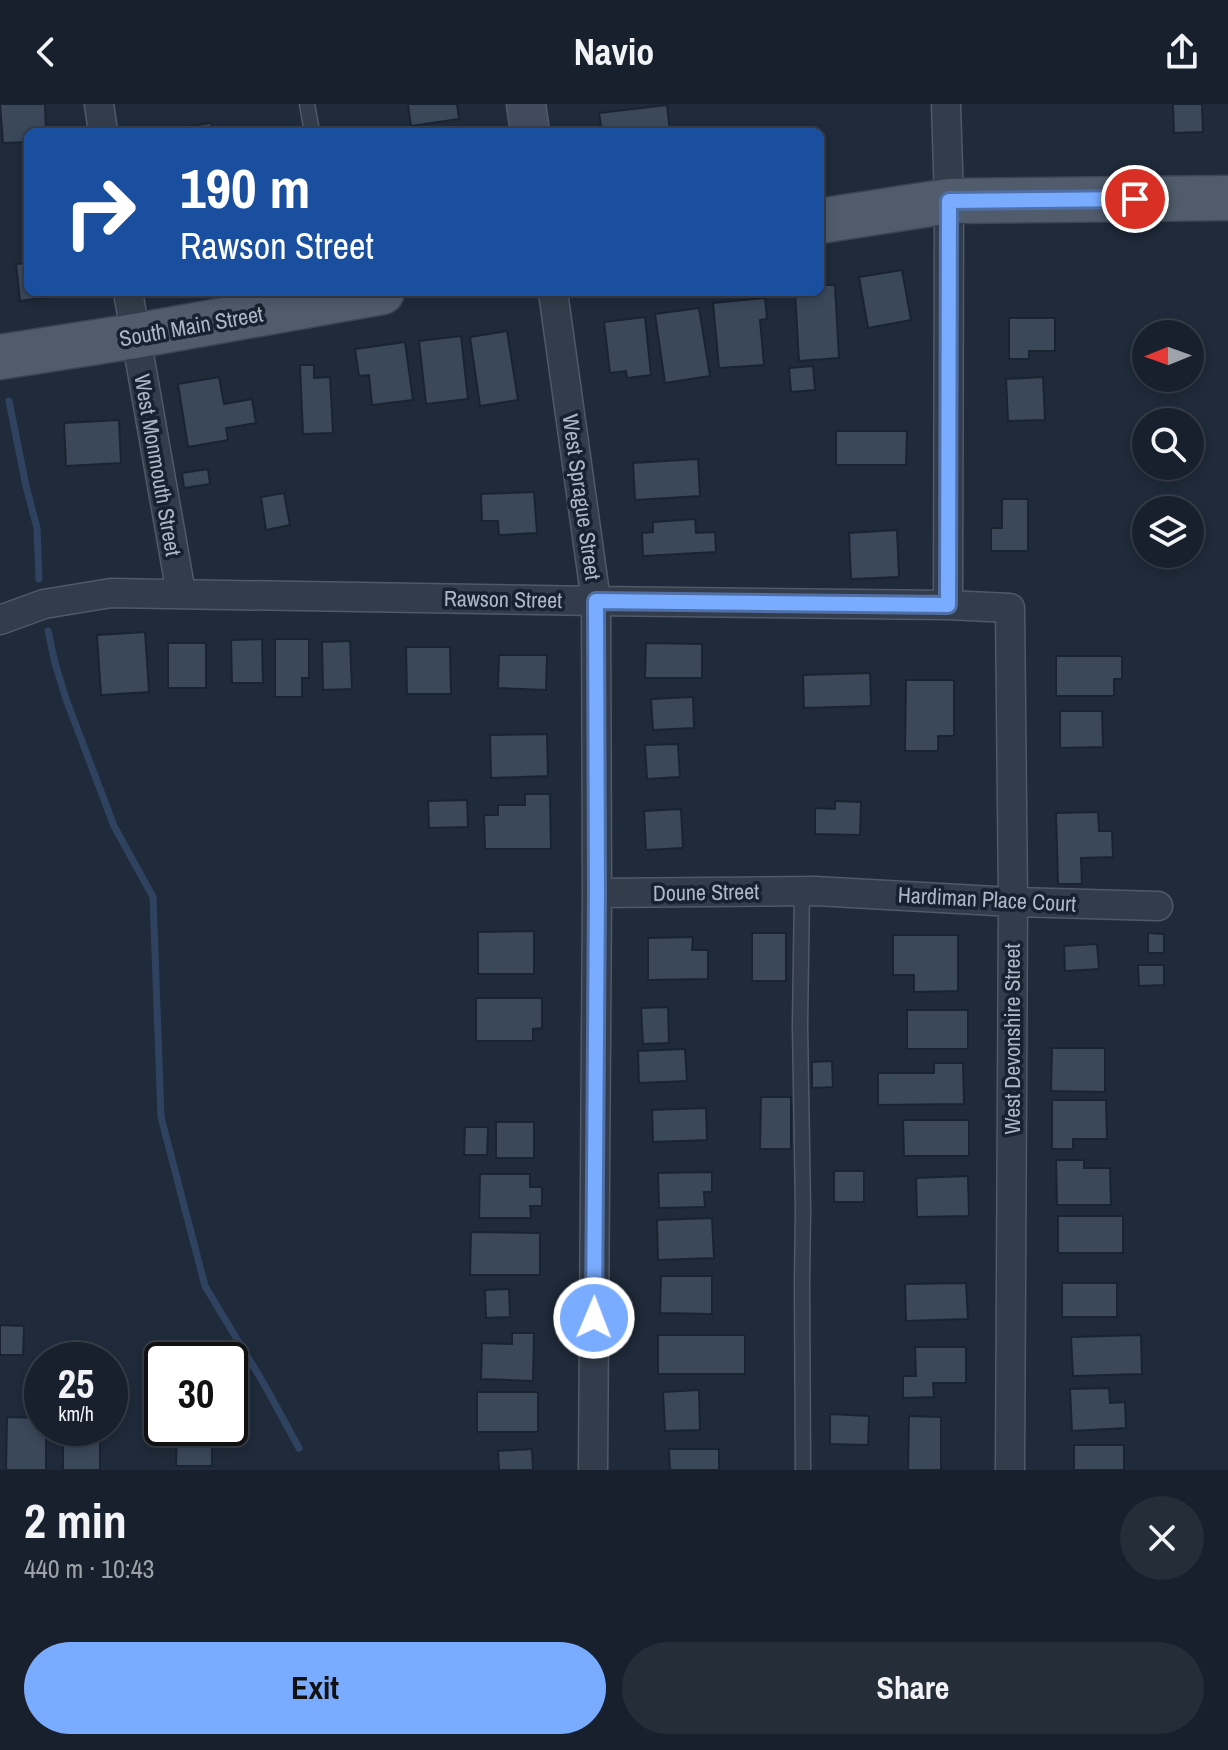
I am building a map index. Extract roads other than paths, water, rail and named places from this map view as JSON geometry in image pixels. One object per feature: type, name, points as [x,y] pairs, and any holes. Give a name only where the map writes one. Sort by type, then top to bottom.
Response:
[{"type":"main road","points":[[526,104],[529,128]]},
{"type":"main road","points":[[824,220],[949,201],[1228,198]]},
{"type":"main road","name":"South Main Street","points":[[0,357],[135,336],[339,296]]},
{"type":"street","points":[[99,104],[102,128]]},
{"type":"street","points":[[946,104],[949,201],[948,605]]},
{"type":"street","name":"West Monmouth Street","points":[[129,296],[181,593]]},
{"type":"street","name":"West Sprague Street","points":[[554,296],[596,601],[593,1470]]},
{"type":"street","name":"Rawson Street","points":[[0,620],[44,604],[111,593],[1010,608]]},
{"type":"street","name":"West Devonshire Street","points":[[1010,608],[1013,902],[1010,1470]]},
{"type":"street","name":"Doune Street","points":[[597,893],[809,891]]},
{"type":"street","name":"Hardiman Place Court","points":[[809,891],[1158,906]]},
{"type":"lane","points":[[307,104],[311,128]]},
{"type":"lane","points":[[803,1470],[800,1025],[809,891]]},
{"type":"waterway","points":[[9,401],[37,528],[39,579]]},
{"type":"waterway","points":[[48,631],[66,699],[114,826],[153,897],[161,1117],[205,1286],[299,1448]]}]
